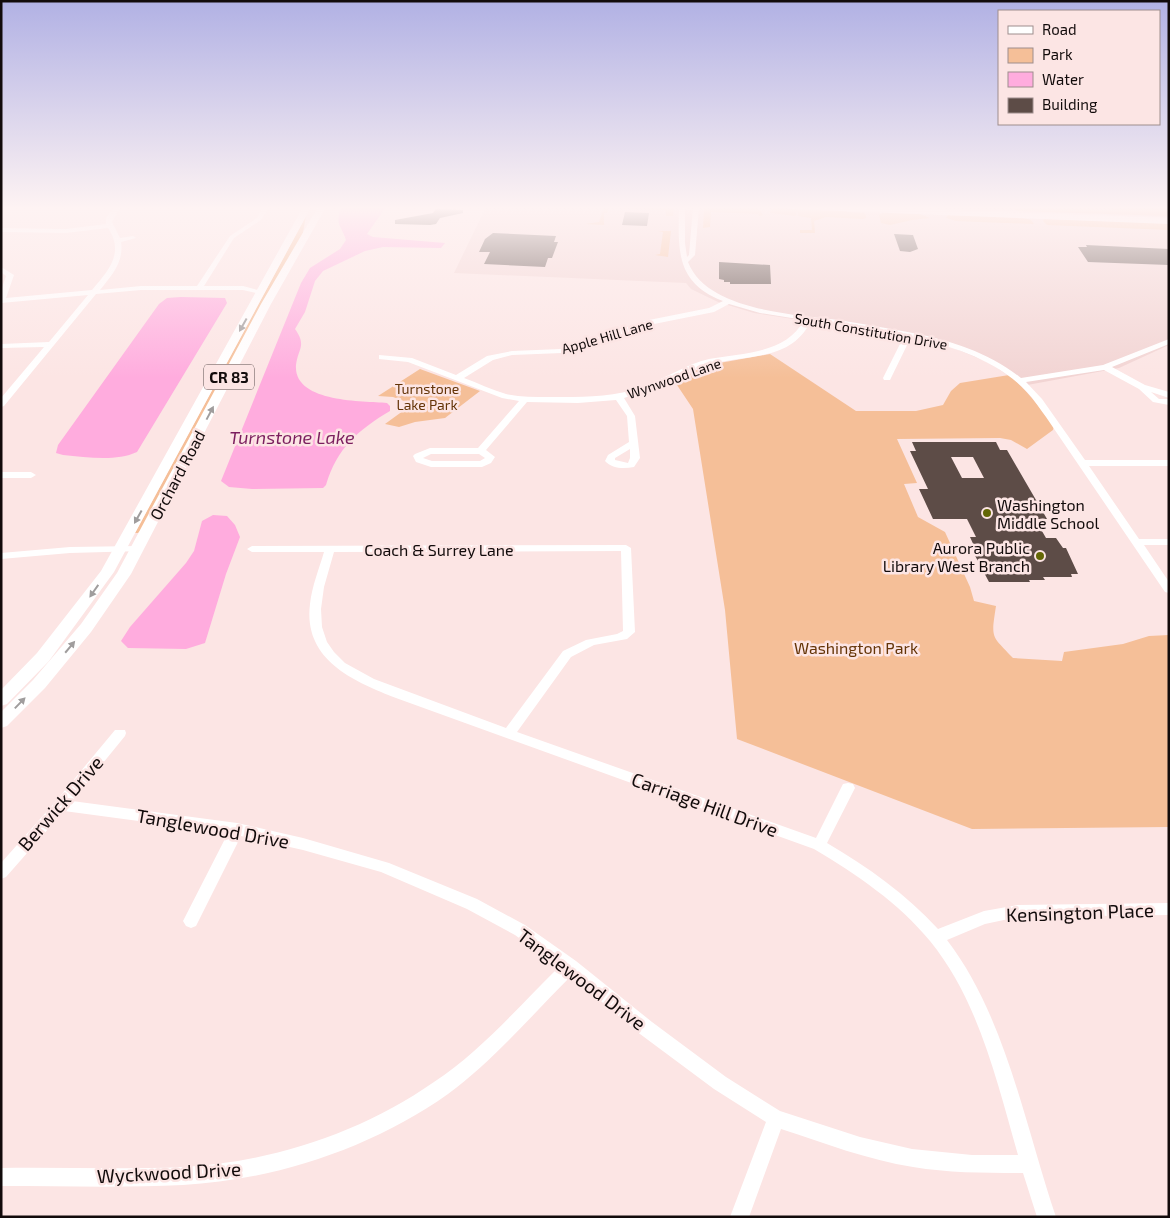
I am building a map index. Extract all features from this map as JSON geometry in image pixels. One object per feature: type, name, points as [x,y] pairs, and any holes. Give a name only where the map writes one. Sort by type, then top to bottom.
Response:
[{"type":"main road","name":"Orchard Road","points":[[1,700],[43,657],[107,572],[276,264]]},
{"type":"main road","name":"Orchard Road","points":[[1,722],[39,684],[86,628],[124,574],[266,304],[289,264]]},
{"type":"street","points":[[1,404],[95,292],[114,268],[115,264]]},
{"type":"street","points":[[199,288],[215,264]]},
{"type":"street","name":"South Constitution Drive","points":[[687,264],[689,273],[698,283],[715,295],[753,309],[946,343],[978,356],[1008,372],[1028,388],[1044,408],[1169,590]]},
{"type":"street","points":[[1,269],[10,275],[2,300],[141,288],[264,287]]},
{"type":"street","points":[[243,288],[264,287]]},
{"type":"street","name":"Apple Hill Lane","points":[[458,378],[490,358],[512,353],[562,351],[652,322],[712,310],[730,301]]},
{"type":"street","name":"Wynwood Lane","points":[[382,357],[409,360],[505,396],[578,400],[619,397],[645,389],[709,362],[763,353],[783,345],[801,333],[808,319]]},
{"type":"street","points":[[887,378],[908,335]]},
{"type":"street","points":[[1020,381],[1105,367],[1169,341]]},
{"type":"street","points":[[1,346],[52,344]]},
{"type":"street","points":[[1105,367],[1142,387],[1169,395]]},
{"type":"street","points":[[1142,387],[1150,398],[1156,401],[1169,402]]},
{"type":"street","points":[[619,397],[631,416],[633,442]]},
{"type":"street","points":[[481,451],[525,398]]},
{"type":"street","points":[[430,451],[481,451],[490,457],[488,461],[482,464],[431,464],[418,460],[418,456],[430,451]]},
{"type":"street","points":[[1082,463],[1169,463]]},
{"type":"street","points":[[1,475],[31,475]]},
{"type":"street","points":[[1135,542],[1169,542]]},
{"type":"street","name":"Coach & Surrey Lane","points":[[252,550],[626,548],[629,632],[622,637],[602,640],[576,648],[566,654],[508,734]]},
{"type":"street","points":[[1,556],[70,550],[138,549]]},
{"type":"street","name":"Carriage Hill Drive","points":[[330,550],[315,608],[315,618],[319,638],[328,655],[348,672],[366,682],[819,845],[856,867],[914,913],[936,937],[968,987],[988,1032],[1047,1217]]},
{"type":"street","name":"Berwick Drive","points":[[1,873],[61,805],[120,733]]},
{"type":"street","points":[[819,845],[848,788]]},
{"type":"street","name":"Tanglewood Drive","points":[[61,805],[237,829],[341,854],[430,884],[520,930],[570,966],[646,1028],[720,1084],[776,1118],[852,1143],[912,1158],[972,1164],[1029,1164]]},
{"type":"street","points":[[191,921],[237,829]]},
{"type":"street","name":"Kensington Place","points":[[936,937],[984,918],[1018,911],[1169,909]]},
{"type":"street","name":"Wyckwood Drive","points":[[1,1177],[183,1176],[210,1174],[267,1165],[325,1148],[398,1114],[441,1088],[473,1061],[570,966]]},
{"type":"street","points":[[739,1217],[776,1118]]},
{"type":"shaded area","points":[[458,264],[1169,264],[1169,345],[1119,368],[1022,386],[992,364],[949,346],[918,338],[754,313],[718,302],[691,289],[686,283],[454,273]]},
{"type":"green space","points":[[280,264],[288,264],[144,528],[135,533]]},
{"type":"green space","name":"Washington Park","points":[[770,354],[856,411],[916,411],[943,405],[951,391],[960,383],[1009,375],[1033,399],[1054,426],[1053,430],[1027,449],[1011,440],[1000,438],[897,439],[917,483],[904,484],[918,517],[945,532],[970,587],[974,601],[996,606],[993,625],[994,636],[1013,658],[1062,661],[1064,652],[1123,644],[1149,636],[1169,635],[1169,827],[972,829],[737,739],[725,610],[693,409],[675,382],[701,368],[714,364]]},
{"type":"green space","name":"Turnstone Lake Park","points":[[420,369],[480,391],[445,418],[415,422],[399,427],[385,424],[407,408],[404,401],[393,397],[378,396]]},
{"type":"water","name":"Turnstone Lake","points":[[317,264],[338,264],[323,271],[315,281],[305,312],[295,329],[301,343],[296,365],[298,377],[306,387],[317,393],[331,398],[387,403],[390,406],[390,411],[368,425],[350,441],[336,460],[323,488],[252,489],[229,487],[221,481],[301,283],[310,268]]},
{"type":"water","points":[[167,298],[225,298],[227,303],[137,452],[110,458],[56,453],[58,445],[159,304]]},
{"type":"water","points":[[213,515],[227,516],[235,525],[240,537],[226,574],[205,643],[186,649],[128,648],[121,641],[130,627],[186,563],[194,551],[202,521]]},
{"type":"building","points":[[484,264],[546,264],[545,267]]},
{"type":"building","points":[[719,264],[770,265],[771,284],[730,284],[730,282],[724,282],[724,280],[719,279]]},
{"type":"building","points":[[1138,264],[1169,264],[1169,265]]},
{"type":"building","name":"Washington Middle School","points":[[912,442],[996,442],[1000,450],[1007,450],[1047,519],[1035,519],[1046,538],[1056,538],[1063,548],[1066,548],[1078,574],[1071,574],[1072,577],[1043,577],[1045,580],[1029,580],[1030,582],[989,582],[971,548],[975,548],[970,537],[976,537],[967,519],[933,519],[919,489],[928,489],[910,451],[916,451]],"holes":[[[951,457],[973,457],[984,478],[962,478]]]},
{"type":"place","name":"Washington Middle School","points":[[987,513]]},
{"type":"place","name":"Aurora Public Library West Branch","points":[[1040,556]]}]
